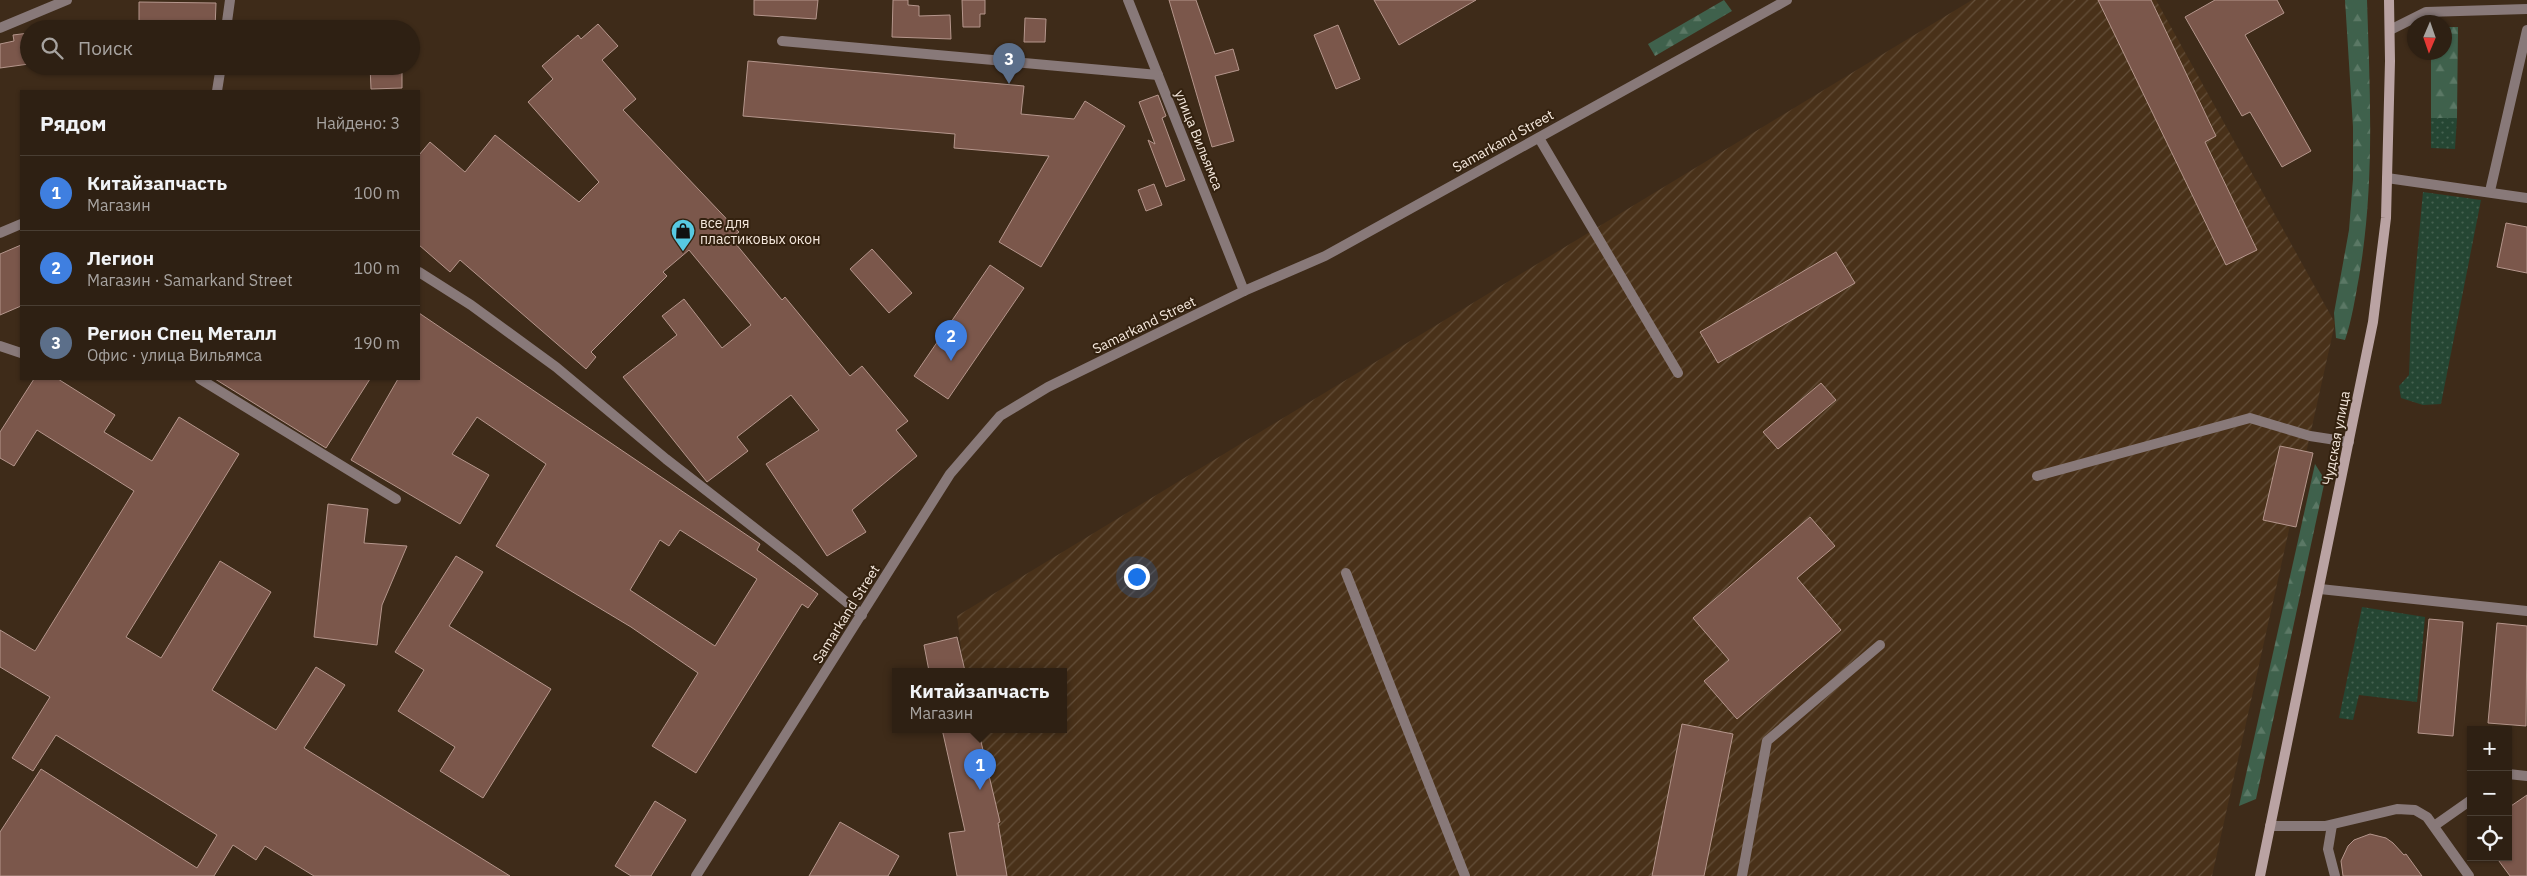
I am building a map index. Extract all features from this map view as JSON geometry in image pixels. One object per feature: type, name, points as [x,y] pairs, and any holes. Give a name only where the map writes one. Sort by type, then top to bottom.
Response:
[{"type":"main road","name":"Чудская улица","points":[[2260,876],[2320,590],[2373,322],[2386,218],[2389,0]]},
{"type":"street","points":[[0,28],[67,0]]},
{"type":"street","points":[[227,20],[230,0]]},
{"type":"street","name":"улица Вильямса","points":[[1128,0],[1244,291]]},
{"type":"street","name":"Samarkand Street","points":[[696,876],[950,474],[1000,416],[1048,387],[1244,291],[1325,256],[1787,0]]},
{"type":"street","points":[[2390,30],[2426,12],[2527,9]]},
{"type":"street","points":[[2490,191],[2527,30]]},
{"type":"street","points":[[782,41],[1158,75]]},
{"type":"street","points":[[217,90],[219,75]]},
{"type":"street","points":[[1539,138],[1678,373]]},
{"type":"street","points":[[2387,178],[2490,191],[2527,198]]},
{"type":"street","points":[[0,233],[20,224]]},
{"type":"street","points":[[420,273],[471,305],[556,367],[666,459],[797,561],[862,615]]},
{"type":"street","points":[[0,346],[20,353]]},
{"type":"street","points":[[202,380],[396,499]]},
{"type":"street","points":[[2037,476],[2250,418],[2310,436],[2349,442]]},
{"type":"street","points":[[1346,573],[1465,876]]},
{"type":"street","points":[[2320,590],[2527,611]]},
{"type":"street","points":[[1742,876],[1767,741],[1880,645]]},
{"type":"street","points":[[2512,774],[2527,776]]},
{"type":"street","points":[[2434,826],[2467,803]]},
{"type":"street","points":[[2270,826],[2332,825],[2406,808],[2421,812],[2434,826],[2469,876]]},
{"type":"street","points":[[2332,825],[2328,849],[2335,876]]},
{"type":"shaded area","points":[[1972,0],[2156,0],[2335,323],[2212,876],[991,876],[972,733],[1067,733],[1067,668],[964,668],[957,616]]},
{"type":"green space","points":[[1724,0],[1732,11],[1655,56],[1648,44]]},
{"type":"green space","points":[[2345,0],[2367,0],[2370,139],[2364,242],[2350,325],[2345,340],[2336,338],[2334,313],[2349,230],[2353,179],[2353,127]]},
{"type":"green space","points":[[2452,27],[2458,27],[2457,118],[2431,118],[2431,60],[2452,60]]},
{"type":"green space","points":[[2431,118],[2457,118],[2455,149],[2431,148]]},
{"type":"green space","points":[[2423,192],[2481,200],[2441,404],[2423,405],[2401,398],[2399,386],[2409,375],[2411,321]]},
{"type":"green space","points":[[2315,464],[2325,480],[2256,799],[2239,806]]},
{"type":"green space","points":[[2362,607],[2425,617],[2417,702],[2359,695],[2353,720],[2339,718]]},
{"type":"building","points":[[754,0],[818,0],[816,19],[754,15]]},
{"type":"building","points":[[893,0],[908,0],[908,5],[919,6],[919,16],[950,15],[951,39],[892,37]]},
{"type":"building","points":[[962,0],[985,0],[985,14],[980,14],[980,27],[963,27]]},
{"type":"building","points":[[1169,0],[1196,0],[1215,54],[1233,49],[1239,70],[1215,76],[1234,141],[1212,147]]},
{"type":"building","points":[[1374,0],[1476,0],[1399,45]]},
{"type":"building","points":[[2098,0],[2151,0],[2216,136],[2205,142],[2257,250],[2226,265]]},
{"type":"building","points":[[2215,0],[2277,0],[2284,13],[2245,35],[2311,151],[2282,167],[2250,112],[2242,116],[2185,17]]},
{"type":"building","points":[[139,2],[216,3],[215,20],[139,20]]},
{"type":"building","points":[[1025,18],[1046,19],[1045,42],[1024,42]]},
{"type":"building","points":[[598,24],[618,46],[602,60],[636,99],[623,110],[739,232],[731,238],[782,300],[785,297],[850,376],[862,366],[908,421],[896,430],[917,456],[852,510],[866,532],[827,556],[766,464],[819,430],[791,395],[737,437],[748,451],[707,482],[623,377],[677,335],[662,316],[684,299],[722,348],[751,325],[689,250],[663,272],[667,276],[591,352],[596,357],[586,369],[460,260],[450,272],[420,246],[420,154],[430,142],[465,172],[495,135],[579,202],[599,182],[528,102],[553,79],[542,66],[578,35],[581,39]]},
{"type":"building","points":[[1338,25],[1360,79],[1336,89],[1314,35]]},
{"type":"building","points":[[20,34],[20,65],[0,68],[0,44],[14,41],[13,35]]},
{"type":"building","points":[[748,61],[1024,86],[1021,114],[1074,119],[1085,101],[1125,126],[1041,267],[999,242],[1049,156],[954,148],[955,134],[743,116]]},
{"type":"building","points":[[370,75],[402,75],[402,88],[371,89]]},
{"type":"building","points":[[1158,95],[1166,116],[1162,118],[1185,180],[1166,187],[1148,140],[1155,144],[1139,102]]},
{"type":"building","points":[[1154,184],[1162,205],[1146,211],[1138,190]]},
{"type":"building","points":[[2506,223],[2527,227],[2527,273],[2497,267]]},
{"type":"building","points":[[20,245],[20,306],[0,315],[0,254]]},
{"type":"building","points":[[872,249],[912,293],[889,313],[850,269]]},
{"type":"building","points":[[1836,252],[1855,283],[1718,363],[1700,332]]},
{"type":"building","points":[[990,265],[1024,288],[948,399],[914,376]]},
{"type":"building","points":[[420,314],[760,544],[757,550],[818,594],[808,608],[802,604],[696,773],[652,746],[698,673],[631,627],[496,546],[546,464],[477,417],[452,454],[489,475],[460,524],[351,460],[397,380],[420,380]],"holes":[[[680,530],[757,579],[715,646],[630,590],[660,540],[669,546]]]},
{"type":"building","points":[[33,380],[60,380],[115,415],[104,432],[152,461],[179,417],[239,454],[126,637],[161,658],[220,561],[271,592],[212,690],[276,730],[316,667],[345,685],[304,748],[510,876],[314,876],[265,846],[256,860],[233,845],[214,876],[0,876],[0,832],[41,769],[197,868],[217,835],[56,735],[33,771],[12,758],[50,697],[0,667],[0,630],[35,651],[134,491],[37,430],[14,466],[0,458],[0,432]]},
{"type":"building","points":[[217,380],[369,380],[326,448]]},
{"type":"building","points":[[1821,383],[1836,400],[1778,449],[1763,432]]},
{"type":"building","points":[[2280,446],[2313,453],[2296,527],[2263,520]]},
{"type":"building","points":[[328,504],[368,509],[364,543],[407,546],[382,605],[377,645],[314,637]]},
{"type":"building","points":[[1810,517],[1835,546],[1797,578],[1841,630],[1737,719],[1704,681],[1729,660],[1693,618]]},
{"type":"building","points":[[456,556],[483,572],[449,626],[551,689],[483,798],[440,771],[455,747],[398,711],[424,670],[395,652]]},
{"type":"building","points":[[2429,619],[2463,622],[2453,736],[2418,733]]},
{"type":"building","points":[[2497,623],[2527,626],[2526,726],[2488,723]]},
{"type":"building","points":[[957,637],[964,668],[928,668],[924,645]]},
{"type":"building","points":[[1682,724],[1733,734],[1704,876],[1652,876]]},
{"type":"building","points":[[943,733],[979,733],[1000,822],[998,823],[1007,876],[957,876],[949,833],[965,831]]},
{"type":"building","points":[[2527,795],[2527,876],[2510,876],[2499,861],[2512,861],[2512,805]]},
{"type":"building","points":[[655,801],[686,820],[651,876],[631,876],[615,866]]},
{"type":"building","points":[[840,822],[899,856],[888,876],[809,876]]},
{"type":"building","points":[[2370,834],[2386,838],[2393,843],[2404,855],[2406,854],[2422,876],[2343,876],[2341,861],[2348,846],[2354,840]]},
{"type":"place","name":"Регион Спец Металл","points":[[1009,84]]},
{"type":"place","name":"все для пластиковых окон","points":[[683,252]]},
{"type":"place","name":"Легион","points":[[951,361]]},
{"type":"place","name":"Китайзапчасть","points":[[980,790]]}]
